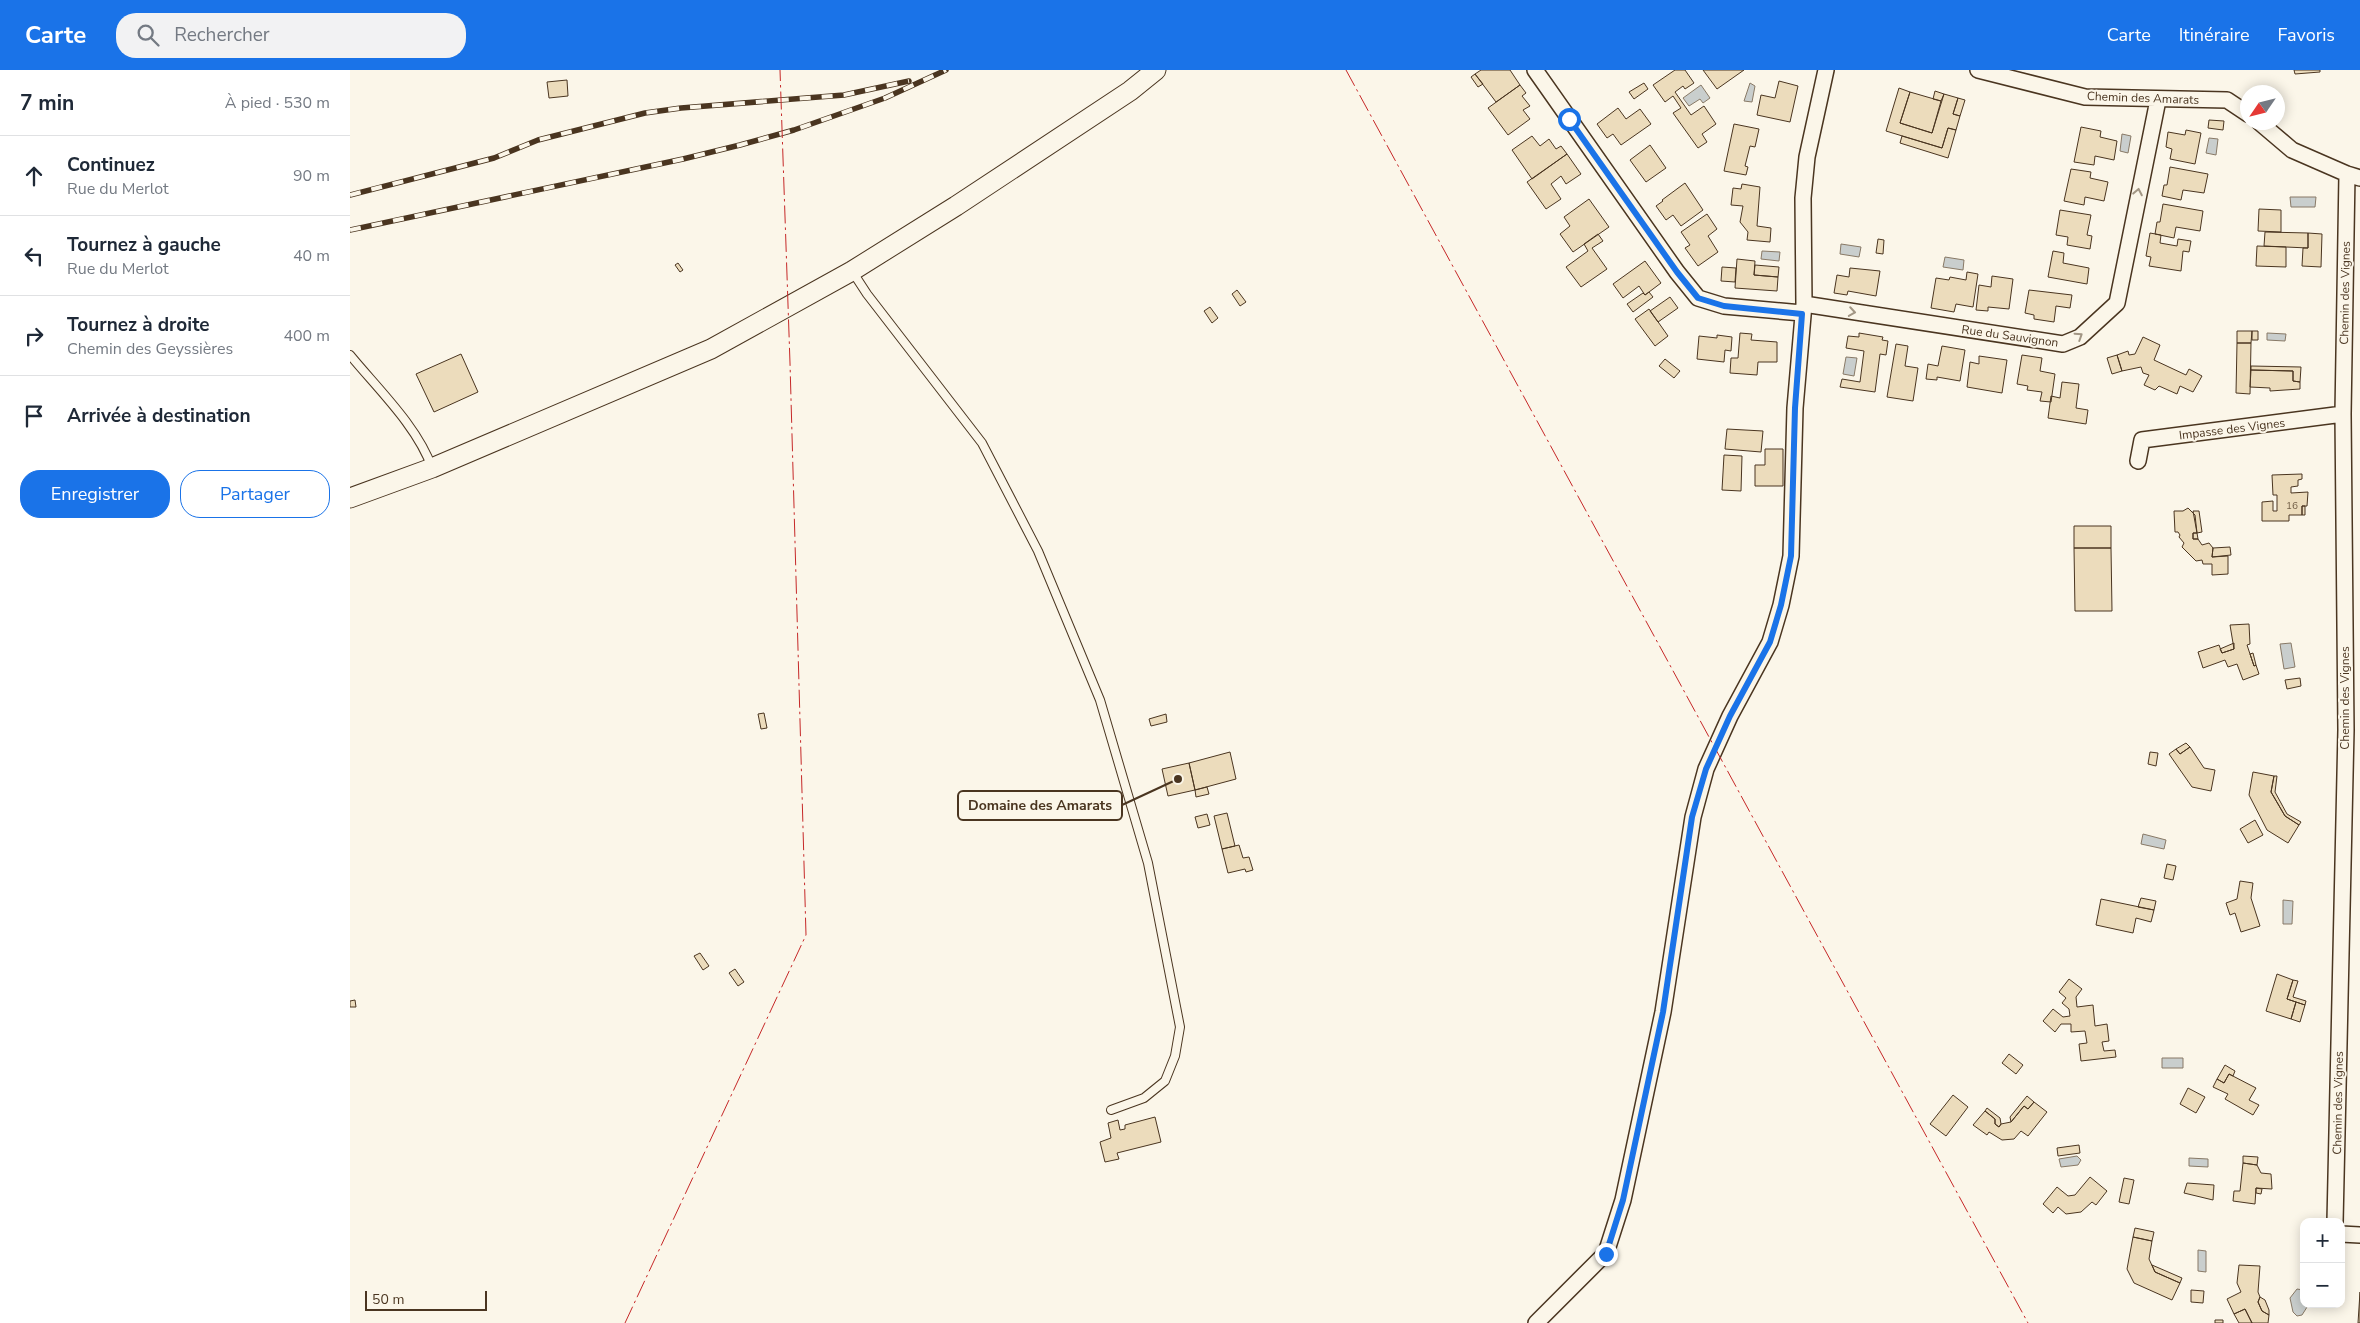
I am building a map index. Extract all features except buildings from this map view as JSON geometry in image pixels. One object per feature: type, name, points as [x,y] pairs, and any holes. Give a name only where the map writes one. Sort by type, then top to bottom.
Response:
[{"type":"street","points":[[350,498],[432,468],[711,349],[852,271],[1130,91],[1156,70]]},
{"type":"street","name":"Rue du Sauvignon","points":[[1535,70],[1677,272],[1698,298],[1724,306],[1803,309],[2063,344],[2080,337],[2117,303],[2158,100]]},
{"type":"street","points":[[1536,1323],[1606,1254],[1623,1200],[1663,1012],[1692,817],[1706,769],[1730,716],[1770,642],[1781,605],[1791,556],[1795,408],[1803,309],[1803,198],[1807,157],[1826,70]]},
{"type":"street","name":"Chemin des Amarats","points":[[1978,70],[2085,97],[2227,100],[2240,109]]},
{"type":"street","points":[[2268,130],[2292,150],[2353,176]]},
{"type":"street","name":"Chemin des Vignes","points":[[2335,1218],[2346,724],[2343,414],[2353,176]]},
{"type":"street","name":"Impasse des Vignes","points":[[2138,461],[2142,440],[2343,414]]},
{"type":"street","points":[[2345,1234],[2360,1235]]},
{"type":"lane","points":[[852,271],[867,294],[982,443],[1038,551],[1100,700],[1148,863],[1180,1027],[1175,1056],[1165,1080],[1144,1098],[1111,1110]]},
{"type":"lane","points":[[350,355],[412,431],[428,456],[432,468]]},
{"type":"shaded area","points":[[1750,83],[1755,86],[1752,102],[1744,101]]},
{"type":"shaded area","points":[[1701,85],[1710,98],[1703,103],[1700,99],[1689,106],[1683,98]]},
{"type":"shaded area","points":[[2122,134],[2131,136],[2128,153],[2120,151]]},
{"type":"shaded area","points":[[2209,138],[2218,139],[2216,155],[2206,153]]},
{"type":"shaded area","points":[[2290,197],[2316,197],[2315,207],[2291,207]]},
{"type":"shaded area","points":[[1841,244],[1861,247],[1859,257],[1840,254]]},
{"type":"shaded area","points":[[1762,251],[1780,252],[1779,261],[1761,259]]},
{"type":"shaded area","points":[[1945,257],[1964,260],[1963,270],[1943,267]]},
{"type":"shaded area","points":[[2267,333],[2286,334],[2285,341],[2267,340]]},
{"type":"shaded area","points":[[1846,357],[1857,358],[1854,376],[1843,374]]},
{"type":"shaded area","points":[[2291,643],[2295,667],[2284,669],[2280,644]]},
{"type":"shaded area","points":[[2143,834],[2166,840],[2164,849],[2141,844]]},
{"type":"shaded area","points":[[2283,900],[2293,901],[2292,924],[2283,924]]},
{"type":"shaded area","points":[[2162,1058],[2183,1058],[2183,1068],[2162,1068]]},
{"type":"shaded area","points":[[2077,1156],[2081,1160],[2078,1165],[2061,1167],[2059,1159]]},
{"type":"shaded area","points":[[2189,1158],[2208,1159],[2208,1167],[2189,1166]]},
{"type":"shaded area","points":[[2198,1250],[2206,1251],[2206,1272],[2198,1271]]},
{"type":"shaded area","points":[[2297,1289],[2300,1290],[2300,1308],[2306,1308],[2302,1315],[2297,1316],[2293,1312],[2290,1298]]},
{"type":"railway","points":[[350,230],[683,159],[740,145],[794,130],[885,98],[946,70]]},
{"type":"railway","points":[[350,195],[494,158],[538,140],[645,113],[681,108],[844,95],[909,81]]},
{"type":"power","points":[[625,1323],[806,935],[780,70]]},
{"type":"power","points":[[1346,70],[2028,1323]]},
{"type":"place","name":"Domaine des Amarats","points":[[1178,779]]},
{"type":"route","points":[[1569,119],[1677,272],[1698,298],[1724,306],[1802,314],[1795,408],[1791,556],[1781,605],[1770,642],[1730,716],[1706,769],[1692,817],[1663,1012],[1623,1200],[1606,1254]]}]
